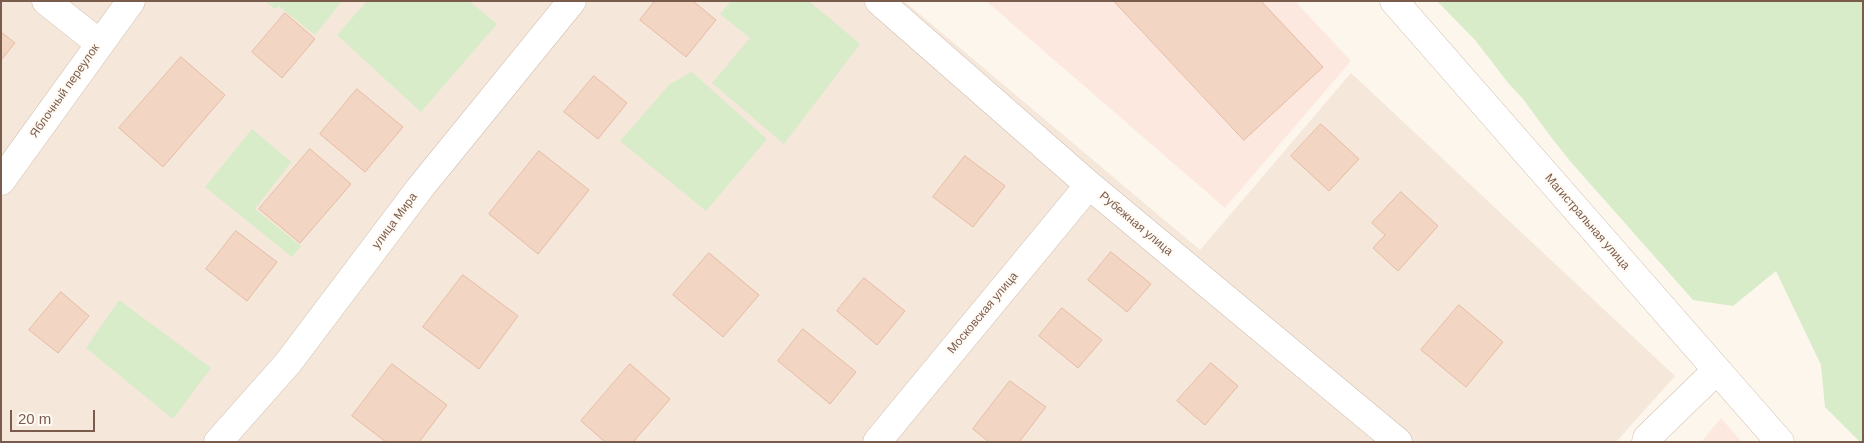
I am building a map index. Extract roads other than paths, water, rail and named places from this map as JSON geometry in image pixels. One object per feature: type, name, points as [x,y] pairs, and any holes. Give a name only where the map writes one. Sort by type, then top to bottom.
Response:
[{"type":"street","points":[[46,1],[99,43]]},
{"type":"street","name":"Яблочный переулок","points":[[1,181],[130,1]]},
{"type":"street","name":"улица Мира","points":[[218,442],[288,364],[420,188],[572,1]]},
{"type":"street","name":"Рубежная улица","points":[[879,1],[1089,185],[1398,442]]},
{"type":"street","name":"Магистральная улица","points":[[1394,1],[1780,442]]},
{"type":"street","name":"Московская улица","points":[[877,442],[1089,185]]},
{"type":"street","points":[[1645,441],[1717,370]]}]
